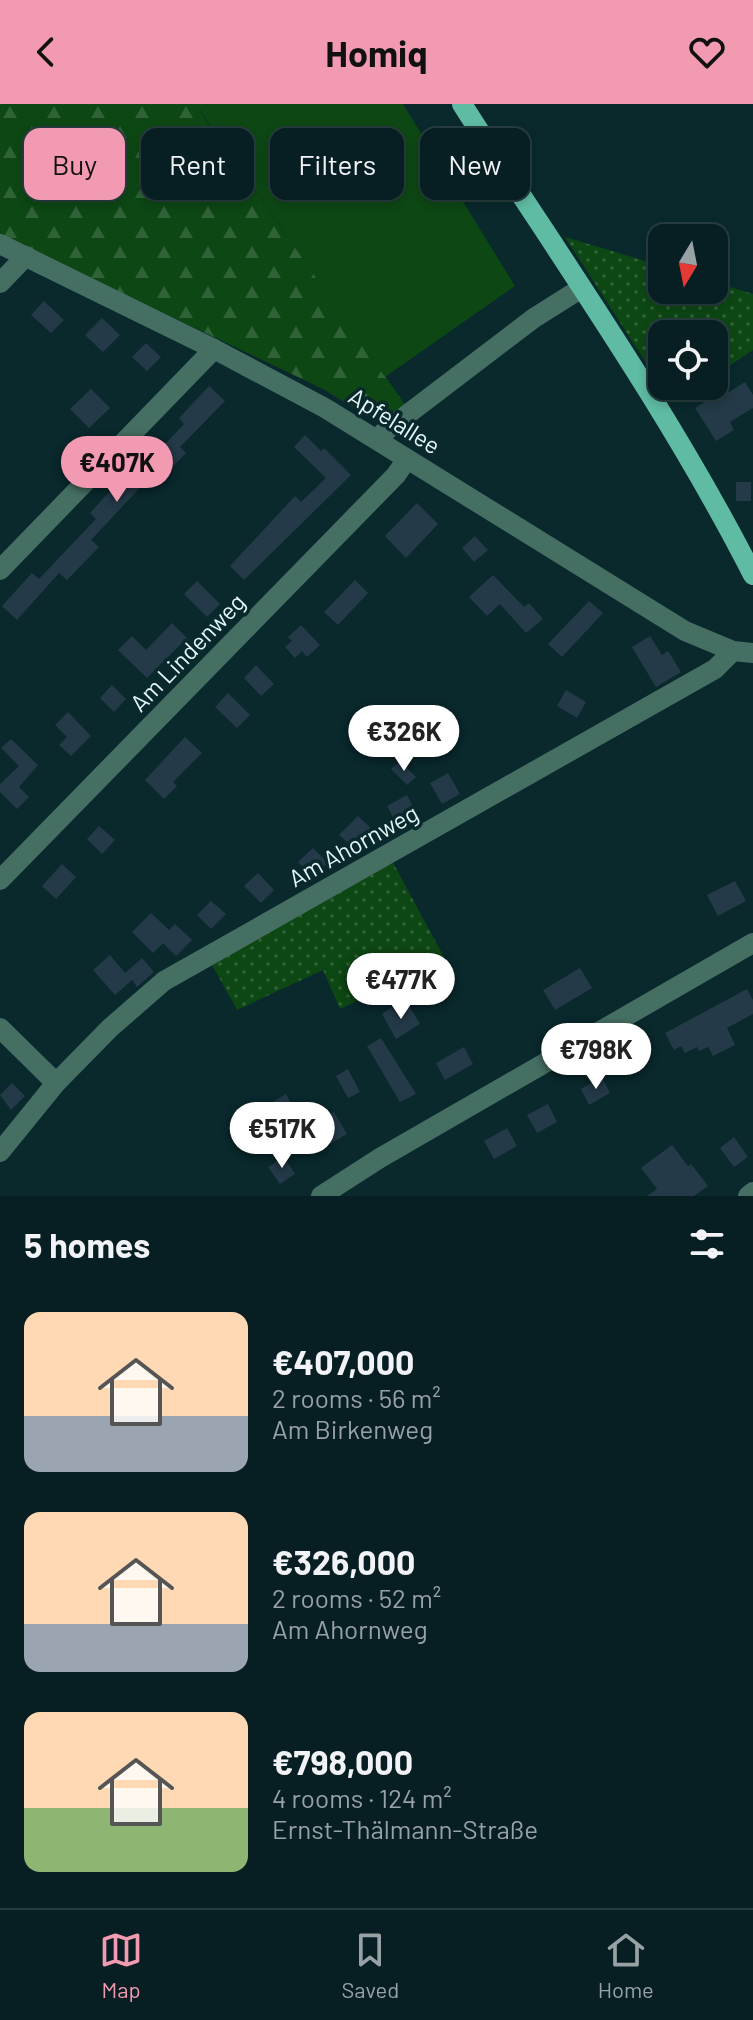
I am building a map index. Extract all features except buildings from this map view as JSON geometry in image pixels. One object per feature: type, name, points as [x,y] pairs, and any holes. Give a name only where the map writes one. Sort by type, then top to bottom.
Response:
[{"type":"main road","points":[[462,104],[659,407],[704,481],[753,575]]},
{"type":"street","name":"Apfelallee","points":[[0,244],[214,349],[325,408],[685,631],[743,652]]},
{"type":"street","points":[[0,283],[26,256]]},
{"type":"street","points":[[378,440],[383,433],[534,318],[580,289]]},
{"type":"street","points":[[0,570],[214,349]]},
{"type":"street","name":"Am Lindenweg","points":[[0,880],[396,475],[407,459]]},
{"type":"street","name":"Am Ahornweg","points":[[0,1152],[56,1083],[110,1028],[164,981],[743,652]]},
{"type":"street","points":[[321,1196],[380,1158],[753,943]]},
{"type":"street","points":[[0,1028],[56,1083]]},
{"type":"green space","points":[[0,104],[207,104],[199,110],[212,128],[141,128],[141,200],[254,200],[254,189],[406,406],[382,425],[323,389],[0,235]]},
{"type":"green space","points":[[207,104],[403,104],[420,132],[420,200],[462,200],[515,286],[385,377],[254,188],[254,128],[212,128],[199,109]]},
{"type":"green space","points":[[565,237],[648,262],[648,304],[728,304],[728,286],[753,294],[753,350],[728,367],[728,320],[648,320],[648,366]]},
{"type":"green space","points":[[391,859],[445,959],[340,1009],[323,970],[237,1010],[211,963]]}]
